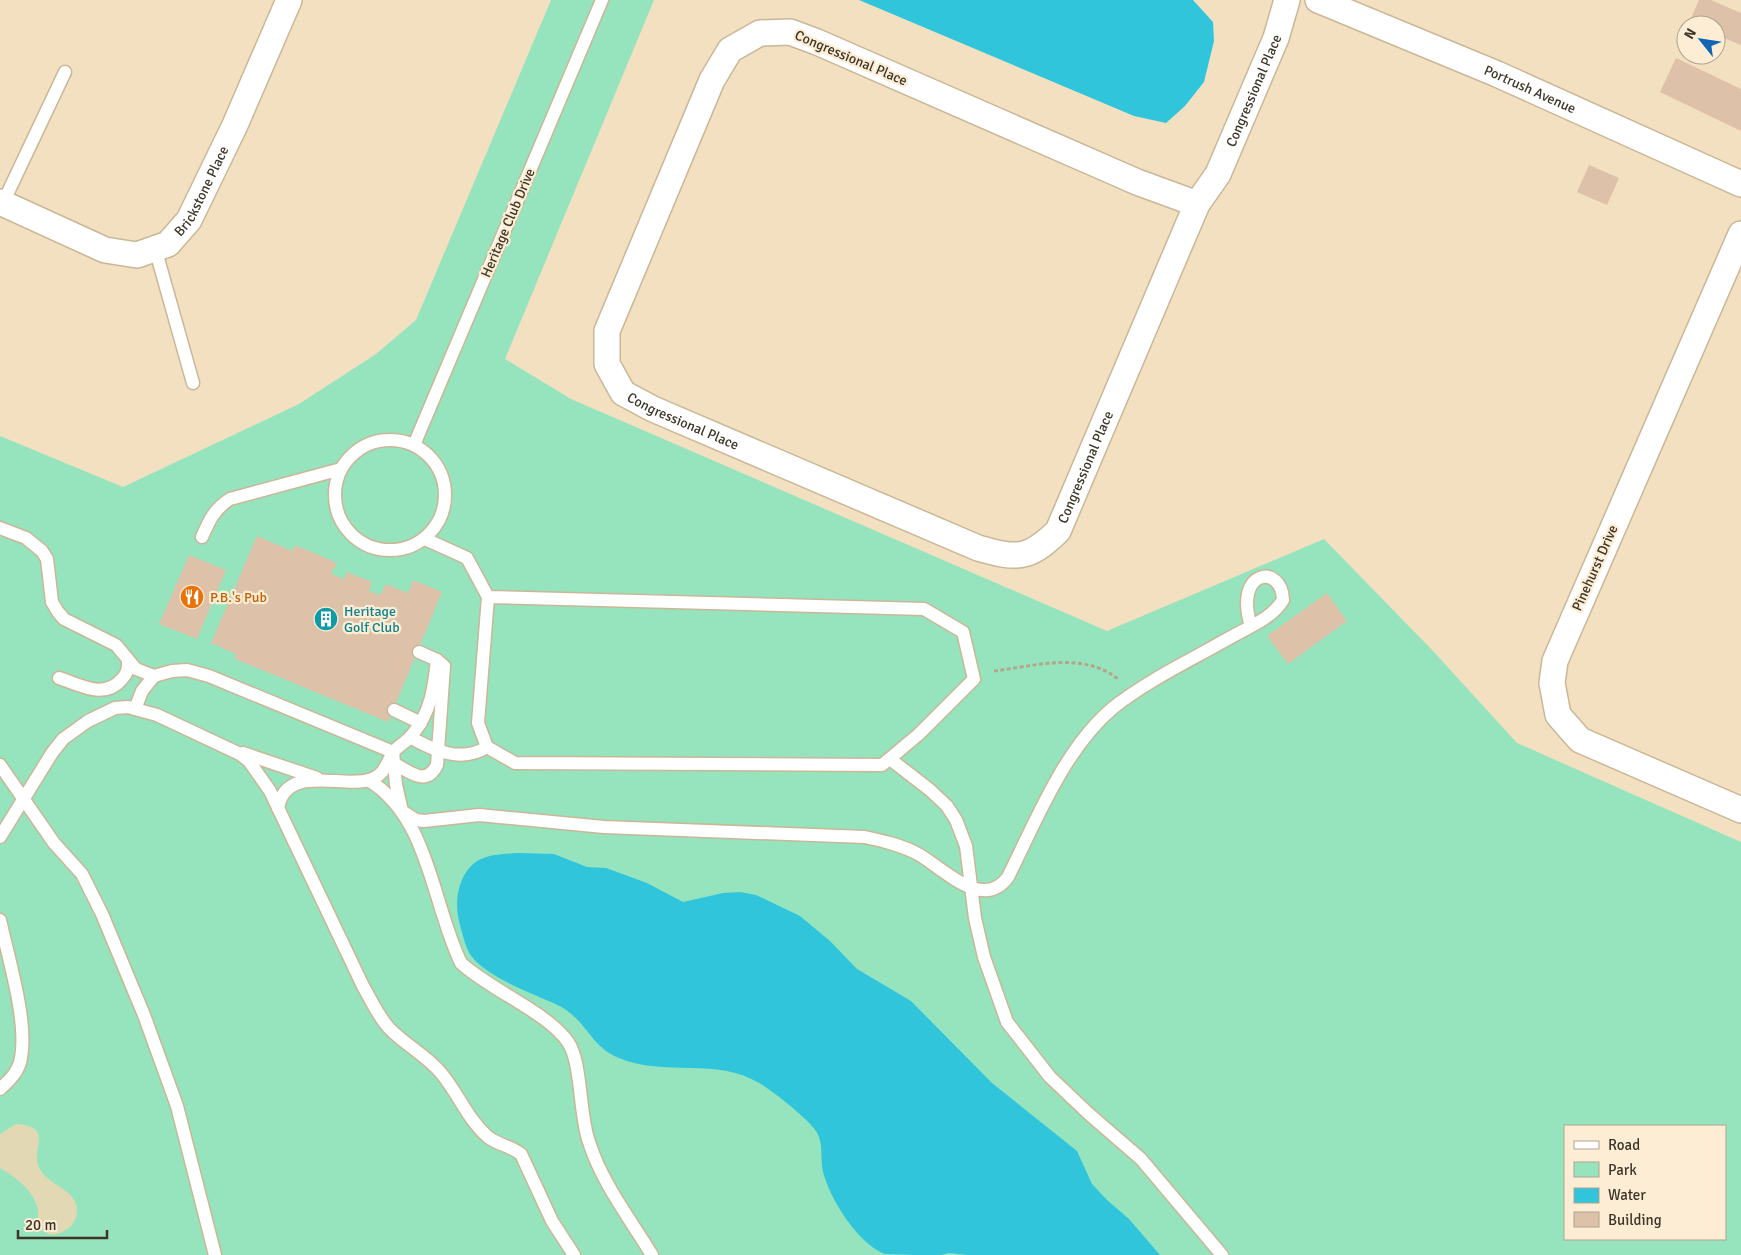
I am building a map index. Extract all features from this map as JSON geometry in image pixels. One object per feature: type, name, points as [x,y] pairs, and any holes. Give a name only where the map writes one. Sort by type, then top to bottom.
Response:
[{"type":"street","name":"Brickstone Place","points":[[1,202],[105,250],[137,255],[168,244],[189,220],[235,125],[288,0]]},
{"type":"street","name":"Congressional Place","points":[[1197,204],[1137,182],[818,42],[790,32],[760,33],[730,50],[712,80],[607,331],[607,364],[623,393],[652,409],[978,548],[1008,557],[1039,550],[1058,531],[1197,204],[1218,174],[1276,38],[1287,0]]},
{"type":"street","name":"Portrush Avenue","points":[[1318,0],[1496,74],[1741,184]]},
{"type":"street","name":"Pinehurst Drive","points":[[1741,234],[1555,661],[1552,683],[1558,715],[1580,740],[1741,810]]},
{"type":"lane","name":"Heritage Club Drive","points":[[414,445],[602,0]]},
{"type":"lane","points":[[1,202],[65,72]]},
{"type":"lane","points":[[155,248],[193,383]]},
{"type":"lane","points":[[387,439],[414,445],[435,460],[443,476],[446,493],[441,518],[425,539],[408,548],[390,551],[371,548],[355,538],[342,524],[336,506],[335,487],[341,469],[353,454],[368,443],[387,439]]},
{"type":"lane","points":[[202,537],[212,513],[219,505],[230,499],[341,469]]},
{"type":"lane","points":[[0,528],[26,538],[42,551],[47,560],[52,602],[64,619],[107,638],[120,648],[136,670],[154,676],[172,671],[188,670],[209,676],[394,758],[418,776],[426,777],[433,774],[437,766],[444,666],[437,660],[419,652]]},
{"type":"lane","points":[[425,539],[467,558],[488,597],[478,723],[487,746],[515,763],[882,765],[919,734],[974,679],[963,632],[924,609],[488,597]]},
{"type":"lane","points":[[368,780],[387,794],[402,811],[416,820],[424,821],[479,815],[604,827],[865,837],[904,847],[972,889],[992,890],[1002,885],[1061,775],[1086,734],[1098,721],[1132,694],[1251,626]]},
{"type":"lane","points":[[278,808],[283,795],[289,789],[314,779],[349,782],[368,780],[380,775],[429,711],[437,660]]},
{"type":"lane","points":[[59,678],[94,690],[105,690],[115,687],[124,677],[129,669],[128,661]]},
{"type":"lane","points":[[135,708],[142,691],[154,676]]},
{"type":"lane","points":[[105,690],[113,709]]},
{"type":"lane","points":[[0,837],[52,752],[63,739],[88,721],[113,709],[135,708],[157,715],[228,747],[280,767],[324,779]]},
{"type":"lane","points":[[394,710],[421,723]]},
{"type":"lane","points":[[410,737],[439,752],[475,754],[487,746]]},
{"type":"lane","points":[[228,747],[249,761],[278,808],[338,935],[379,1015],[388,1027],[430,1060],[481,1130],[490,1139],[513,1147],[522,1154],[552,1220],[574,1255]]},
{"type":"lane","points":[[394,758],[396,785],[402,811],[420,850],[460,963],[473,975],[546,1022],[569,1043],[574,1055],[582,1117],[596,1162],[652,1255]]},
{"type":"lane","points":[[890,759],[930,790],[946,806],[956,820],[966,846],[984,957],[1007,1022],[1050,1077],[1141,1159],[1222,1255]]},
{"type":"lane","points":[[0,765],[54,843],[82,874],[106,922],[144,1015],[177,1106],[215,1255]]},
{"type":"lane","points":[[0,920],[18,1003],[22,1044],[17,1070],[0,1089]]},
{"type":"path","points":[[972,671],[1080,662],[1106,670],[1126,686],[1132,694]]},
{"type":"green space","name":"Heritage Golf Club","points":[[551,0],[654,0],[505,359],[571,399],[1107,631],[1324,539],[1433,651],[1517,743],[1741,842],[1741,1255],[0,1255],[0,436],[123,487],[299,404],[376,354],[416,320]]},
{"type":"sand","points":[[16,1124],[35,1129],[39,1140],[37,1161],[40,1169],[50,1180],[69,1193],[76,1205],[77,1213],[74,1221],[69,1228],[62,1232],[51,1234],[43,1231],[38,1222],[37,1206],[27,1188],[0,1168],[0,1134]]},
{"type":"water","points":[[859,0],[1193,0],[1213,22],[1214,41],[1204,82],[1185,106],[1166,123],[1134,116]]},
{"type":"water","points":[[517,853],[554,854],[587,867],[606,868],[647,883],[683,902],[723,893],[740,892],[756,895],[800,916],[830,941],[857,969],[911,1001],[992,1083],[1077,1151],[1092,1184],[1129,1219],[1160,1255],[967,1255],[949,1253],[941,1255],[904,1255],[885,1254],[875,1249],[855,1231],[832,1195],[823,1172],[821,1146],[816,1131],[798,1112],[772,1092],[743,1075],[726,1071],[654,1066],[619,1058],[603,1049],[577,1019],[567,1011],[495,976],[478,964],[468,951],[458,918],[457,902],[460,885],[464,875],[475,862],[482,858]]},
{"type":"building","points":[[1699,0],[1711,0],[1741,13],[1741,45],[1726,39],[1726,15],[1692,15]]},
{"type":"building","points":[[1676,58],[1676,65],[1691,65],[1741,89],[1741,131],[1660,92]]},
{"type":"building","points":[[1589,165],[1619,178],[1607,205],[1577,192]]},
{"type":"building","name":"Heritage Golf Club","points":[[257,536],[292,551],[295,545],[337,563],[331,574],[344,579],[347,572],[372,582],[369,591],[380,595],[386,584],[408,593],[413,580],[442,592],[388,722],[235,659],[236,654],[211,643]]},
{"type":"building","name":"P.B.'s Pub","points":[[189,555],[226,570],[197,639],[159,624]]},
{"type":"building","points":[[1327,593],[1347,621],[1288,664],[1267,636]]},
{"type":"place","name":"P.B.'s Pub","points":[[192,597]]},
{"type":"place","name":"Heritage Golf Club","points":[[326,619]]}]
